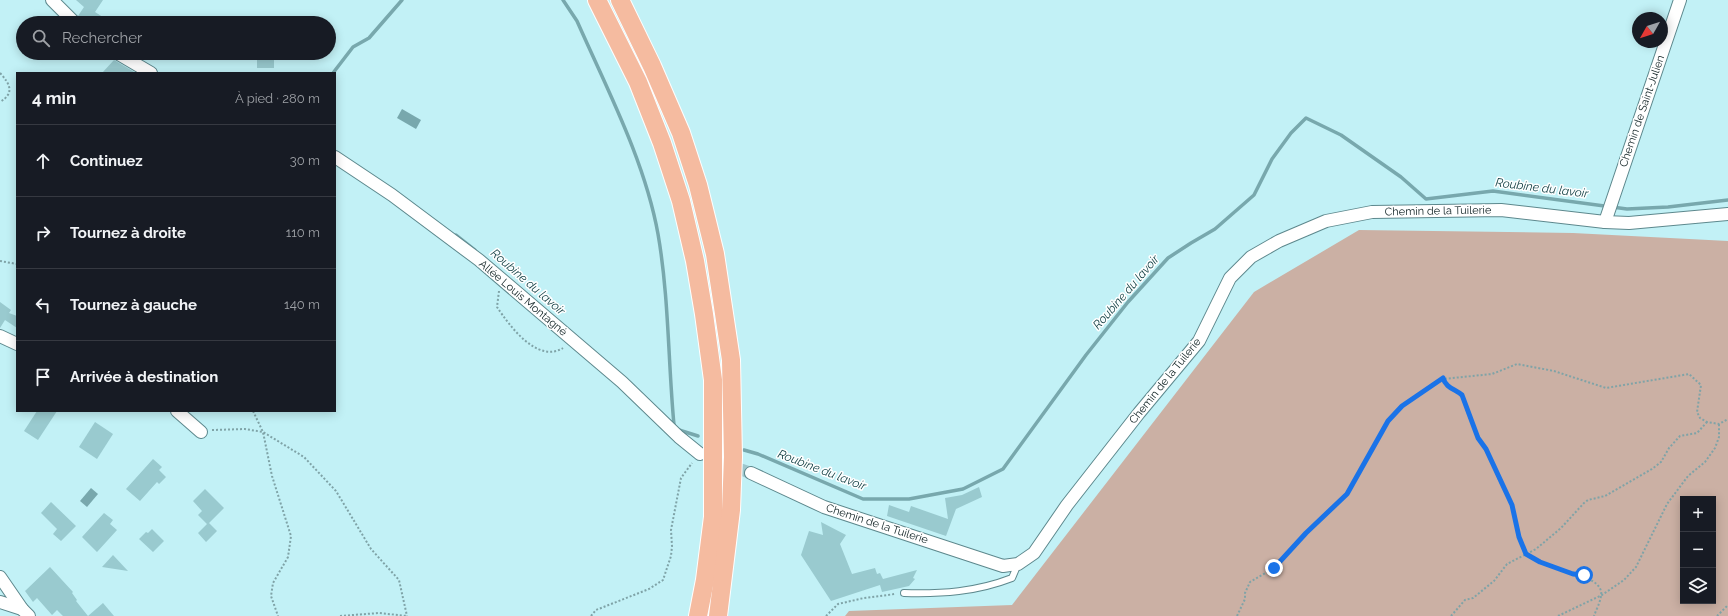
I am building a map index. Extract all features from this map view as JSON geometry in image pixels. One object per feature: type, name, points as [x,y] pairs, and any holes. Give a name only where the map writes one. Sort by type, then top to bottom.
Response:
[{"type":"main road","points":[[597,0],[638,82],[662,142],[681,201],[695,260],[704,314],[713,380],[713,517],[705,580],[698,616]]},
{"type":"main road","points":[[620,0],[652,66],[681,133],[698,185],[716,262],[731,360],[733,457],[731,510],[718,616]]},
{"type":"street","points":[[52,0],[68,16]]},
{"type":"street","name":"Chemin de Saint-Julien","points":[[1606,219],[1680,0]]},
{"type":"street","points":[[129,60],[148,72]]},
{"type":"street","name":"Allée Louis Montagné","points":[[336,158],[392,195],[479,260],[622,382],[679,437],[700,454]]},
{"type":"street","name":"Chemin de la Tuilerie","points":[[752,473],[824,507],[1003,566],[1018,564],[1034,553],[1076,493],[1139,413],[1199,341],[1230,278],[1251,257],[1279,241],[1326,221],[1372,212],[1501,210],[1606,219],[1629,223],[1728,214]]},
{"type":"street","points":[[0,336],[16,344]]},
{"type":"street","points":[[178,412],[201,432]]},
{"type":"street","points":[[0,577],[25,612]]},
{"type":"street","points":[[0,602],[25,612]]},
{"type":"lane","points":[[904,593],[943,594],[994,585],[1012,578],[1018,564]]},
{"type":"path","points":[[0,72],[9,86],[10,93],[7,99],[0,102]]},
{"type":"path","points":[[0,261],[16,264]]},
{"type":"path","points":[[503,281],[497,295],[497,307],[510,326],[528,343],[544,352],[559,350],[574,341]]},
{"type":"path","points":[[1237,616],[1245,599],[1245,593],[1250,582],[1274,568],[1306,533],[1347,494],[1388,421],[1402,406],[1443,378],[1492,374],[1517,364],[1554,371],[1606,388],[1689,374],[1701,385],[1697,412],[1700,418],[1707,422],[1719,424],[1728,419]]},
{"type":"path","points":[[1443,378],[1444,382],[1452,390],[1462,395],[1478,438],[1486,449],[1512,505],[1519,537],[1526,554],[1540,562],[1573,574],[1584,575],[1594,581],[1599,587],[1602,595],[1594,616]]},
{"type":"path","points":[[253,412],[263,432],[272,476],[291,536],[288,557],[273,583],[271,596],[278,616]]},
{"type":"path","points":[[1451,616],[1465,600],[1473,598],[1494,581],[1507,564],[1536,549],[1561,528],[1584,503],[1588,500],[1605,496],[1652,469],[1661,462],[1668,448],[1680,436],[1697,433],[1707,422]]},
{"type":"path","points":[[1558,616],[1602,595],[1624,580],[1636,568],[1666,504],[1688,476],[1705,462],[1715,448],[1719,438],[1719,424]]},
{"type":"path","points":[[201,432],[227,428],[263,432],[304,457],[336,491],[359,532],[371,549],[399,580],[407,616],[379,613],[340,616]]},
{"type":"path","points":[[591,616],[596,610],[649,589],[663,580],[671,556],[671,530],[681,478],[700,454]]},
{"type":"path","points":[[826,616],[838,604],[864,598],[904,593]]},
{"type":"path","points":[[1717,616],[1728,605]]},
{"type":"shaded area","points":[[1359,230],[1573,233],[1728,241],[1728,616],[845,616],[849,611],[1012,605],[1254,292]]},
{"type":"water","points":[[402,109],[421,120],[416,129],[397,118]]},
{"type":"water","points":[[91,488],[98,494],[87,507],[80,501]]},
{"type":"building","points":[[76,0],[103,0],[95,12],[101,16],[78,16],[84,7]]},
{"type":"building","points":[[114,60],[134,72],[103,72]]},
{"type":"building","points":[[257,60],[274,60],[274,68],[257,68]]},
{"type":"building","points":[[0,302],[11,310],[9,313],[16,316],[16,327],[5,320],[0,328]]},
{"type":"building","points":[[36,412],[56,412],[38,440],[24,431]]},
{"type":"building","points":[[95,422],[113,434],[97,459],[79,447]]},
{"type":"building","points":[[153,459],[162,467],[159,470],[166,477],[159,484],[157,482],[140,501],[126,489]]},
{"type":"building","points":[[979,487],[982,497],[956,509],[946,536],[887,516],[889,505],[909,512],[911,506],[948,519],[945,498],[962,495]]},
{"type":"building","points":[[205,489],[224,508],[209,523],[217,531],[206,542],[198,533],[207,524],[198,515],[202,511],[193,501]]},
{"type":"building","points":[[51,502],[76,526],[61,541],[53,534],[57,529],[41,513]]},
{"type":"building","points":[[104,513],[113,520],[110,524],[117,530],[97,552],[82,537]]},
{"type":"building","points":[[821,522],[846,535],[840,544],[852,574],[875,568],[877,574],[880,573],[883,579],[917,570],[913,578],[915,579],[909,586],[882,592],[880,585],[831,601],[801,555],[809,531],[823,535]]},
{"type":"building","points":[[152,529],[164,541],[153,552],[139,539],[146,532],[148,533]]},
{"type":"building","points":[[113,555],[128,571],[102,567]]},
{"type":"building","points":[[50,567],[73,592],[72,593],[77,600],[76,601],[88,616],[63,616],[57,610],[52,615],[37,598],[33,602],[25,591]]},
{"type":"building","points":[[103,603],[114,616],[88,616]]},
{"type":"waterway","points":[[334,72],[353,47],[369,38],[402,0]]},
{"type":"waterway","points":[[563,0],[577,21],[624,126],[635,152],[652,207],[662,258],[674,425]]},
{"type":"waterway","name":"Roubine du lavoir","points":[[744,450],[758,454],[863,499],[909,499],[963,489],[1003,469],[1086,355],[1128,302],[1168,258],[1215,229],[1254,195],[1272,159],[1291,133],[1306,118],[1341,135],[1401,177],[1426,199],[1493,191],[1627,209],[1668,207],[1728,200]]},
{"type":"waterway","name":"Roubine du lavoir","points":[[456,235],[475,250]]},
{"type":"waterway","name":"Roubine du lavoir","points":[[679,430],[698,436]]},
{"type":"tunnel","points":[[706,457],[751,473]]},
{"type":"route","points":[[1274,568],[1306,533],[1347,494],[1388,421],[1402,406],[1443,378],[1444,382],[1452,390],[1462,395],[1478,438],[1486,449],[1499,480],[1512,505],[1519,537],[1526,554],[1540,562],[1573,574],[1584,575]]}]
